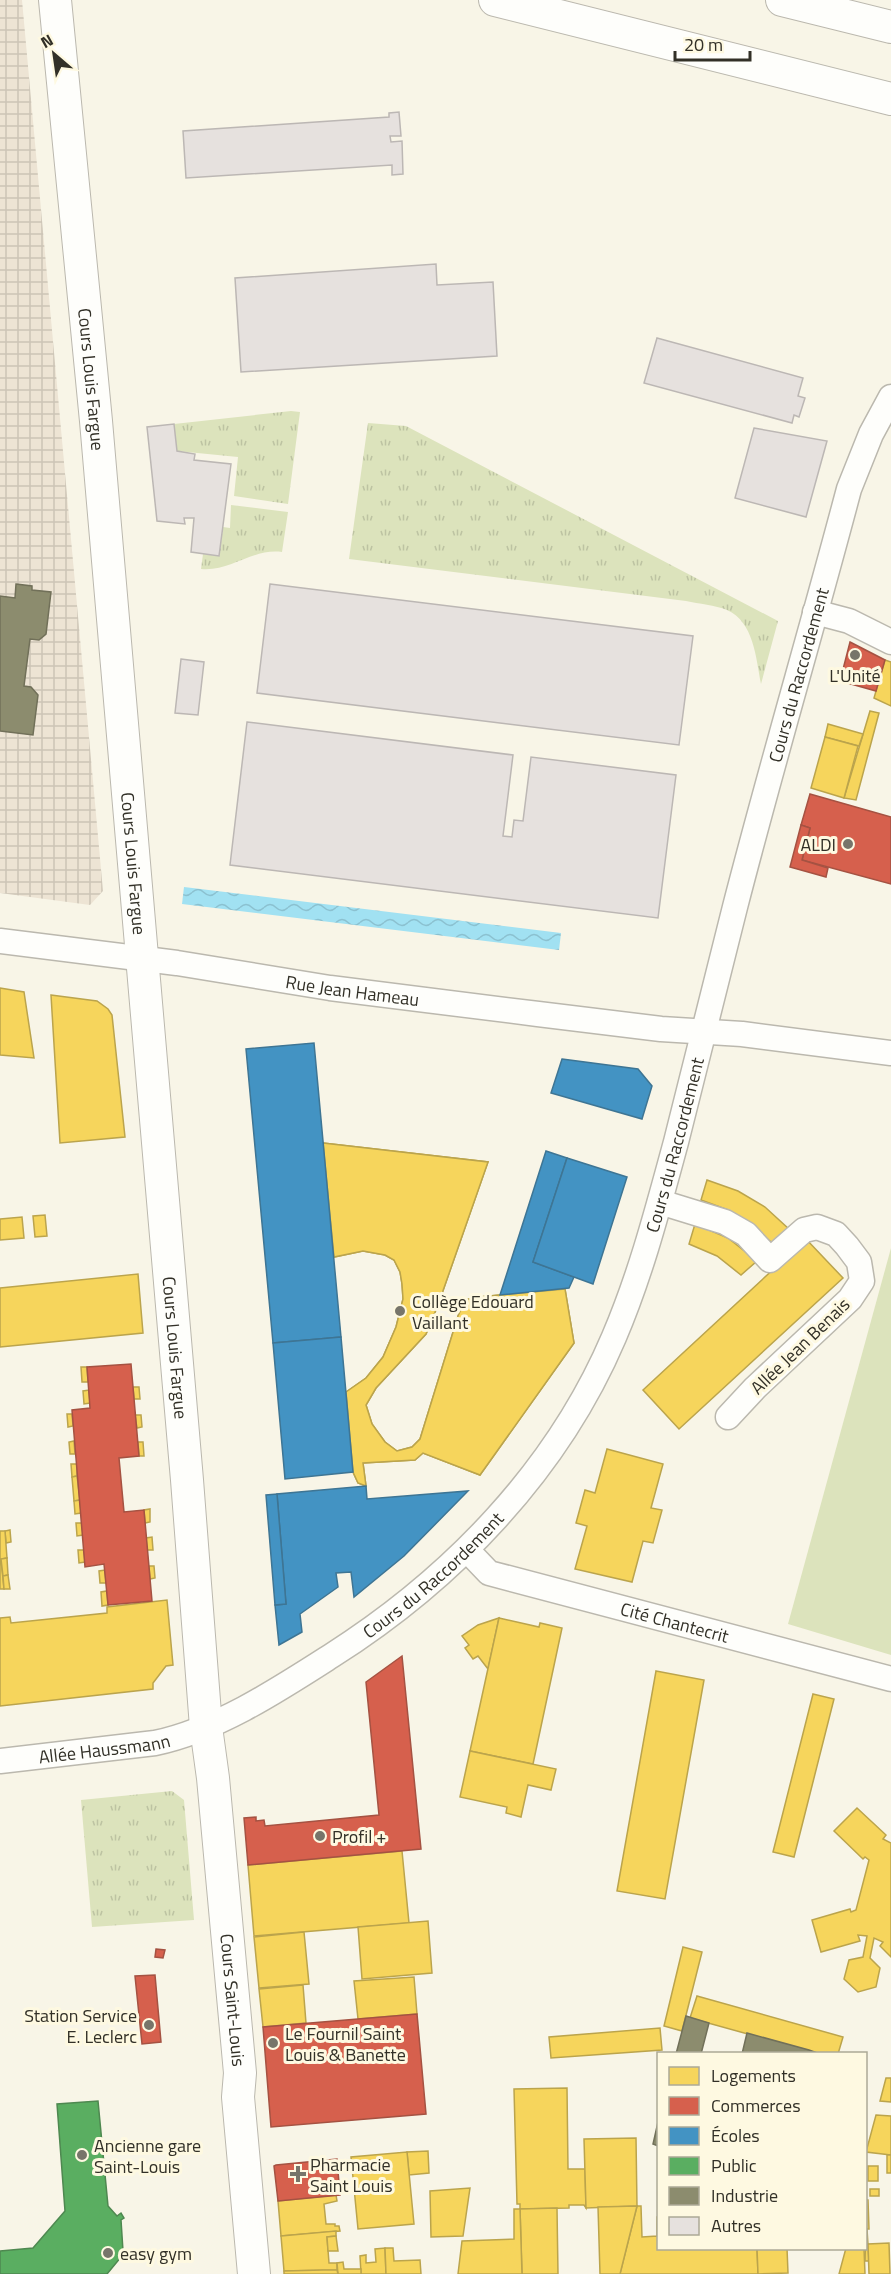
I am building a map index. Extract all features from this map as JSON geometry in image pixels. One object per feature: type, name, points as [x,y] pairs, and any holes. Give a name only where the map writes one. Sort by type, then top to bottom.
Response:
[{"type":"main road","name":"Cours Louis Fargue","points":[[55,0],[96,421],[206,1727]]},
{"type":"main road","points":[[495,0],[891,99]]},
{"type":"main road","points":[[782,0],[891,27]]},
{"type":"main road","name":"Cours Saint-Louis","points":[[206,1727],[213,1778],[240,2073],[238,2097],[254,2274]]},
{"type":"street","name":"Cours du Raccordement","points":[[206,1727],[298,1677],[400,1609],[467,1550],[536,1472],[579,1406],[613,1339],[643,1260],[660,1202],[745,869],[858,463],[891,397]]},
{"type":"street","points":[[816,612],[840,618],[891,642]]},
{"type":"street","name":"Rue Jean Hameau","points":[[0,941],[217,969],[330,988],[661,1029],[742,1034],[891,1053]]},
{"type":"street","name":"Allée Jean Benais","points":[[660,1202],[726,1222],[746,1234],[770,1260],[804,1230],[817,1227],[836,1234],[859,1262],[862,1281],[850,1299],[755,1388],[728,1418]]},
{"type":"street","name":"Cité Chantecrit","points":[[467,1550],[489,1573],[891,1679]]},
{"type":"street","name":"Allée Haussmann","points":[[0,1761],[155,1743],[175,1739],[206,1727]]},
{"type":"shaded area","points":[[0,0],[22,0],[103,891],[90,905],[0,893]]},
{"type":"green space","points":[[291,411],[300,412],[288,504],[234,496],[238,457],[177,451],[174,424]]},
{"type":"green space","points":[[368,423],[406,426],[778,621],[761,684],[755,652],[748,632],[736,616],[722,608],[686,601],[349,559]]},
{"type":"green space","points":[[231,505],[288,512],[282,552],[261,553],[222,567],[201,569],[203,554],[219,556],[223,527],[230,528]]},
{"type":"green space","points":[[891,1248],[891,1655],[788,1624]]},
{"type":"green space","points":[[172,1791],[184,1800],[194,1920],[92,1927],[81,1800]]},
{"type":"water","points":[[184,887],[561,933],[559,950],[182,904]]},
{"type":"building: Logements","points":[[885,660],[891,662],[891,706],[874,698]]},
{"type":"building: Logements","points":[[870,711],[879,713],[856,800],[844,798]]},
{"type":"building: Logements","points":[[828,724],[863,734],[859,746],[825,737]]},
{"type":"building: Logements","points":[[825,737],[858,746],[844,798],[811,788]]},
{"type":"building: Logements","points":[[0,988],[24,992],[34,1058],[0,1055]]},
{"type":"building: Logements","points":[[51,995],[97,1001],[112,1015],[125,1137],[60,1143]]},
{"type":"building: Logements","points":[[323,1143],[488,1162],[426,1334],[376,1388],[366,1405],[372,1424],[385,1442],[397,1451],[412,1447],[420,1439],[465,1300],[565,1289],[574,1343],[480,1475],[423,1453],[415,1460],[363,1463],[366,1486],[358,1483],[353,1472],[346,1392],[366,1378],[383,1357],[396,1327],[403,1299],[402,1284],[400,1272],[394,1260],[385,1255],[363,1251],[334,1257]]},
{"type":"building: Logements","points":[[323,1143],[488,1162],[426,1334],[376,1388],[366,1405],[372,1424],[385,1442],[397,1451],[412,1447],[420,1439],[465,1300],[565,1289],[574,1343],[480,1475],[423,1453],[415,1460],[363,1463],[366,1486],[358,1483],[353,1472],[346,1392],[366,1378],[383,1357],[396,1327],[403,1299],[402,1284],[400,1272],[394,1260],[385,1255],[363,1251],[334,1257]]},
{"type":"building: Logements","points":[[707,1180],[738,1191],[765,1207],[790,1230],[774,1244],[728,1210],[701,1200]]},
{"type":"building: Logements","points":[[45,1215],[47,1236],[35,1237],[33,1216]]},
{"type":"building: Logements","points":[[22,1217],[24,1238],[0,1240],[0,1219]]},
{"type":"building: Logements","points":[[695,1224],[728,1238],[757,1261],[741,1275],[717,1256],[689,1244]]},
{"type":"building: Logements","points":[[806,1239],[843,1278],[679,1429],[643,1390]]},
{"type":"building: Logements","points":[[138,1274],[143,1333],[0,1347],[0,1288]]},
{"type":"building: Logements","points":[[81,1367],[87,1367],[88,1382],[82,1382]]},
{"type":"building: Logements","points":[[133,1387],[139,1387],[140,1399],[134,1399]]},
{"type":"building: Logements","points":[[89,1390],[90,1403],[84,1404],[83,1391]]},
{"type":"building: Logements","points":[[67,1414],[72,1414],[73,1426],[68,1427]]},
{"type":"building: Logements","points":[[135,1415],[141,1415],[142,1427],[137,1428]]},
{"type":"building: Logements","points":[[74,1441],[75,1454],[70,1454],[69,1442]]},
{"type":"building: Logements","points":[[138,1442],[143,1442],[144,1456],[139,1456]]},
{"type":"building: Logements","points":[[607,1449],[663,1464],[651,1508],[662,1510],[653,1543],[643,1541],[632,1582],[575,1569],[587,1526],[576,1523],[585,1490],[595,1493]]},
{"type":"building: Logements","points":[[71,1464],[77,1464],[77,1476],[72,1477]]},
{"type":"building: Logements","points":[[77,1476],[80,1500],[74,1501],[72,1477]]},
{"type":"building: Logements","points":[[80,1500],[81,1513],[75,1514],[74,1501]]},
{"type":"building: Logements","points":[[150,1509],[150,1522],[145,1523],[144,1510]]},
{"type":"building: Logements","points":[[76,1523],[82,1523],[83,1535],[77,1536]]},
{"type":"building: Logements","points":[[10,1530],[11,1542],[6,1543],[5,1531]]},
{"type":"building: Logements","points":[[0,1531],[5,1531],[7,1558],[1,1559],[4,1589],[0,1589]]},
{"type":"building: Logements","points":[[152,1537],[153,1550],[147,1550],[146,1538]]},
{"type":"building: Logements","points":[[78,1550],[84,1550],[85,1562],[79,1563]]},
{"type":"building: Logements","points":[[7,1558],[8,1575],[3,1576],[1,1559]]},
{"type":"building: Logements","points":[[149,1566],[154,1566],[155,1578],[150,1579]]},
{"type":"building: Logements","points":[[105,1570],[106,1583],[100,1583],[99,1571]]},
{"type":"building: Logements","points":[[8,1575],[10,1589],[4,1589],[3,1576]]},
{"type":"building: Logements","points":[[107,1591],[108,1605],[102,1606],[101,1592]]},
{"type":"building: Logements","points":[[167,1600],[173,1665],[166,1666],[153,1683],[153,1689],[0,1706],[0,1618],[10,1617],[11,1623],[107,1613],[107,1607]]},
{"type":"building: Logements","points":[[499,1618],[488,1669],[478,1656],[473,1659],[465,1648],[469,1645],[462,1636],[478,1625]]},
{"type":"building: Logements","points":[[499,1618],[539,1627],[540,1623],[562,1628],[533,1764],[470,1751]]},
{"type":"building: Logements","points":[[656,1671],[704,1680],[665,1899],[617,1891]]},
{"type":"building: Logements","points":[[813,1694],[834,1699],[794,1857],[773,1852]]},
{"type":"building: Logements","points":[[470,1751],[556,1769],[551,1790],[528,1785],[521,1817],[506,1813],[507,1807],[460,1797]]},
{"type":"building: Logements","points":[[857,1808],[886,1835],[883,1839],[891,1843],[891,1957],[880,1946],[883,1942],[874,1938],[870,1958],[880,1968],[876,1987],[858,1992],[844,1979],[849,1960],[863,1957],[867,1936],[858,1935],[860,1941],[821,1952],[812,1920],[850,1909],[851,1912],[856,1910],[869,1860],[865,1857],[863,1859],[834,1831]]},
{"type":"building: Logements","points":[[402,1851],[409,1923],[254,1936],[248,1865]]},
{"type":"building: Logements","points":[[428,1921],[432,1973],[362,1979],[358,1927]]},
{"type":"building: Logements","points":[[304,1932],[309,1984],[259,1988],[254,1937]]},
{"type":"building: Logements","points":[[683,1947],[702,1952],[682,2031],[664,2026]]},
{"type":"building: Logements","points":[[414,1977],[417,2014],[358,2019],[354,1981]]},
{"type":"building: Logements","points":[[303,1985],[306,2023],[263,2027],[259,1989]]},
{"type":"building: Logements","points":[[697,1996],[843,2037],[839,2052],[813,2052],[690,2018]]},
{"type":"building: Logements","points":[[660,2028],[662,2050],[551,2058],[549,2037]]},
{"type":"building: Logements","points":[[886,2078],[891,2078],[891,2102],[880,2101]]},
{"type":"building: Logements","points":[[567,2088],[568,2169],[585,2169],[586,2208],[584,2205],[569,2205],[569,2208],[520,2209],[520,2204],[517,2204],[514,2089]]},
{"type":"building: Logements","points":[[876,2115],[891,2116],[891,2155],[867,2152]]},
{"type":"building: Logements","points":[[636,2138],[637,2206],[586,2208],[584,2139]]},
{"type":"building: Logements","points":[[428,2151],[429,2173],[409,2175],[407,2152]]},
{"type":"building: Logements","points":[[407,2152],[414,2224],[358,2229],[351,2157]]},
{"type":"building: Logements","points":[[887,2155],[891,2155],[891,2173],[887,2173]]},
{"type":"building: Logements","points":[[868,2166],[878,2166],[878,2181],[868,2181]]},
{"type":"building: Logements","points":[[470,2188],[463,2236],[431,2237],[430,2191]]},
{"type":"building: Logements","points":[[870,2189],[879,2189],[879,2196],[870,2196]]},
{"type":"building: Logements","points":[[336,2195],[337,2201],[324,2204],[326,2224],[339,2226],[340,2231],[281,2236],[278,2201]]},
{"type":"building: Logements","points":[[867,2200],[868,2200],[869,2229],[867,2229]]},
{"type":"building: Logements","points":[[637,2206],[641,2206],[642,2237],[657,2236],[657,2250],[757,2250],[758,2274],[620,2274]]},
{"type":"building: Logements","points":[[637,2206],[620,2274],[600,2274],[598,2207]]},
{"type":"building: Logements","points":[[557,2208],[558,2274],[522,2274],[520,2209]]},
{"type":"building: Logements","points":[[514,2209],[520,2209],[522,2274],[458,2274],[462,2241],[514,2239]]},
{"type":"building: Logements","points":[[867,2229],[869,2261],[865,2261],[867,2250]]},
{"type":"building: Logements","points":[[336,2231],[336,2236],[327,2237],[329,2263],[337,2263],[337,2270],[284,2271],[281,2236]]},
{"type":"building: Logements","points":[[336,2236],[338,2251],[328,2251],[327,2237]]},
{"type":"building: Logements","points":[[889,2243],[890,2274],[869,2274],[868,2244]]},
{"type":"building: Logements","points":[[385,2248],[386,2274],[361,2274],[360,2256],[366,2255],[366,2263],[376,2262],[375,2249]]},
{"type":"building: Logements","points":[[385,2248],[393,2248],[394,2261],[420,2260],[421,2274],[386,2274]]},
{"type":"building: Logements","points":[[757,2250],[787,2250],[788,2273],[758,2274]]},
{"type":"building: Logements","points":[[845,2250],[864,2250],[865,2274],[839,2274]]},
{"type":"building: Logements","points":[[343,2262],[344,2269],[361,2269],[361,2274],[338,2274],[337,2263]]},
{"type":"building: Logements","points":[[337,2270],[338,2274],[284,2274],[284,2271]]},
{"type":"building: Commerces","points":[[850,642],[885,660],[876,691],[840,681]]},
{"type":"building: Commerces","name":"ALDI","points":[[810,794],[891,817],[891,884],[802,860],[810,828],[801,825]]},
{"type":"building: Commerces","points":[[801,825],[810,828],[802,860],[828,868],[826,877],[790,867]]},
{"type":"building: Commerces","points":[[131,1364],[139,1456],[119,1458],[124,1512],[144,1510],[152,1601],[108,1605],[104,1564],[85,1567],[72,1410],[90,1408],[87,1367]]},
{"type":"building: Commerces","points":[[402,1656],[421,1849],[248,1865],[244,1818],[256,1817],[256,1821],[264,1820],[265,1826],[379,1815],[366,1682]]},
{"type":"building: Commerces","points":[[156,1949],[165,1950],[163,1958],[155,1957]]},
{"type":"building: Commerces","name":"Station Service E. Leclerc","points":[[155,1975],[161,2042],[142,2044],[135,1976]]},
{"type":"building: Commerces","points":[[417,2014],[426,2114],[271,2127],[263,2027]]},
{"type":"building: Commerces","points":[[337,2159],[340,2195],[278,2201],[274,2166]]},
{"type":"building: Écoles","points":[[314,1043],[341,1337],[273,1343],[246,1049]]},
{"type":"building: Écoles","points":[[562,1059],[638,1069],[652,1086],[642,1119],[551,1093]]},
{"type":"building: Écoles","points":[[546,1151],[567,1158],[533,1262],[574,1277],[569,1288],[500,1295]]},
{"type":"building: Écoles","points":[[567,1158],[627,1177],[593,1284],[533,1262]]},
{"type":"building: Écoles","points":[[341,1337],[353,1472],[285,1479],[273,1343]]},
{"type":"building: Écoles","points":[[366,1486],[367,1499],[468,1491],[404,1556],[354,1597],[351,1572],[336,1573],[338,1587],[300,1614],[302,1632],[279,1645],[275,1605],[286,1604],[277,1494]]},
{"type":"building: Écoles","points":[[277,1494],[286,1604],[275,1605],[266,1495]]},
{"type":"building: Public","name":"Ancienne gare Saint-Louis","points":[[98,2101],[108,2206],[117,2216],[121,2213],[124,2218],[121,2220],[123,2251],[127,2252],[124,2258],[121,2257],[107,2274],[0,2274],[0,2251],[33,2248],[65,2211],[57,2104]]},
{"type":"building: Industrie","points":[[16,584],[32,586],[32,590],[51,592],[46,634],[39,640],[30,639],[24,686],[31,687],[38,695],[33,735],[0,731],[0,596],[15,598]]},
{"type":"building: Industrie","points":[[686,2016],[709,2023],[702,2052],[677,2052]]},
{"type":"building: Industrie","points":[[747,2033],[814,2052],[742,2052]]},
{"type":"building: Industrie","points":[[657,2126],[657,2146],[653,2144]]},
{"type":"building: Autres","points":[[399,112],[401,136],[390,136],[391,142],[402,141],[403,174],[392,175],[392,165],[186,178],[183,131],[389,117],[389,113]]},
{"type":"building: Autres","points":[[436,264],[437,285],[493,282],[497,356],[241,372],[235,278]]},
{"type":"building: Autres","points":[[657,338],[803,378],[798,396],[805,398],[799,417],[794,415],[792,423],[644,383]]},
{"type":"building: Autres","points":[[174,424],[177,451],[195,454],[194,460],[231,464],[219,556],[191,552],[194,518],[184,518],[185,524],[157,521],[147,427]]},
{"type":"building: Autres","points":[[754,428],[827,441],[806,517],[735,498]]},
{"type":"building: Autres","points":[[270,584],[693,636],[679,745],[257,693]]},
{"type":"building: Autres","points":[[181,659],[204,662],[198,715],[175,713]]},
{"type":"building: Autres","points":[[247,722],[513,755],[503,836],[512,837],[514,820],[523,821],[531,757],[676,775],[658,918],[230,865]]},
{"type":"place","name":"L'Unité","points":[[855,655]]},
{"type":"place","name":"ALDI","points":[[848,844]]},
{"type":"place","name":"Collège Edouard Vaillant","points":[[400,1311]]},
{"type":"place","name":"Profil +","points":[[320,1836]]},
{"type":"place","name":"Station Service E. Leclerc","points":[[149,2025]]},
{"type":"place","name":"Le Fournil Saint Louis & Banette","points":[[273,2043]]},
{"type":"place","name":"Ancienne gare Saint-Louis","points":[[82,2155]]},
{"type":"place","name":"Pharmacie Saint Louis","points":[[298,2174]]},
{"type":"place","name":"easy gym","points":[[108,2253]]}]
